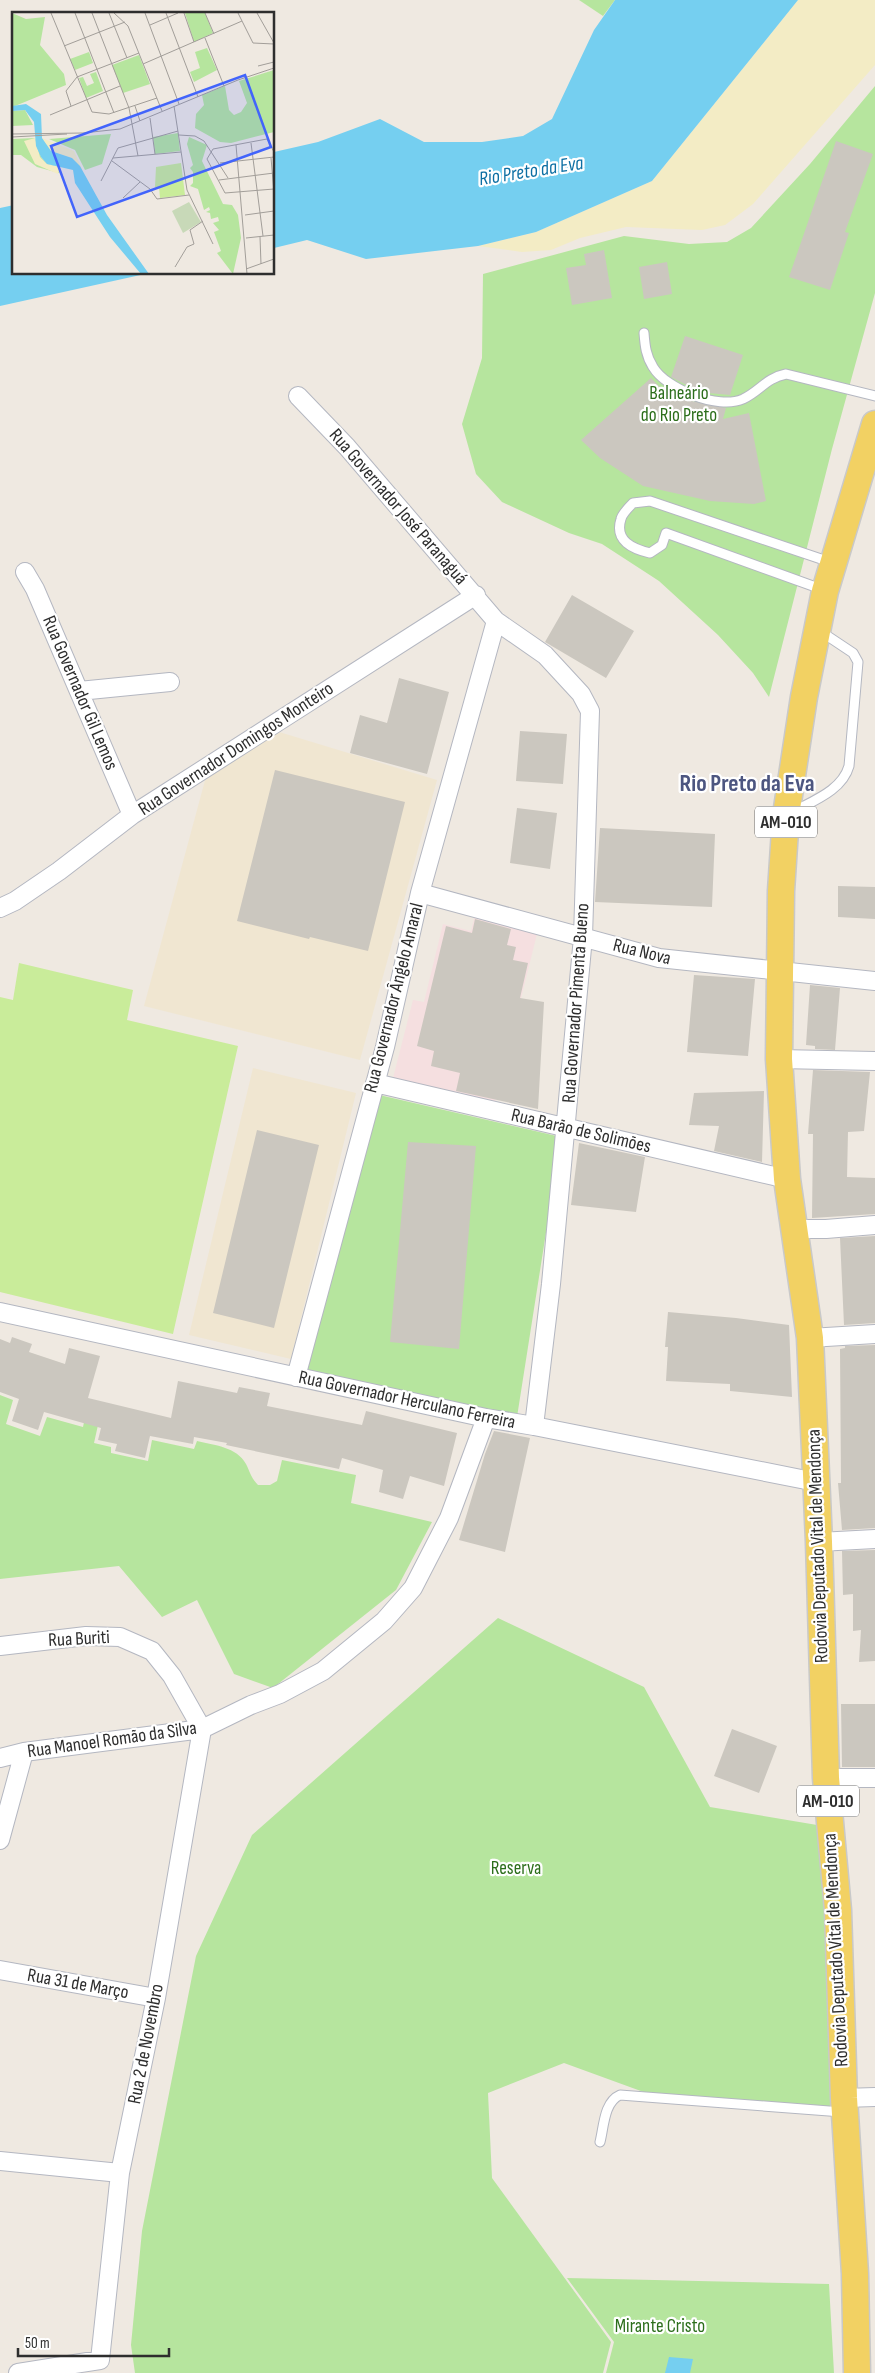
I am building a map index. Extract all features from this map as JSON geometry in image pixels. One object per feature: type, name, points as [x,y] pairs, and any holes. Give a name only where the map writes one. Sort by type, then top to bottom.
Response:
[{"type":"main road","name":"AM-010","points":[[794,1229],[787,1179],[779,1059],[781,890],[786,815],[804,697],[825,590],[875,424]]},
{"type":"main road","name":"Rodovia Deputado Vital de Mendonça","points":[[794,1229],[810,1338],[819,1542],[826,1778],[838,1910],[844,2105],[855,2274],[857,2373]]},
{"type":"street","name":"Rua Governador José Paranaguá","points":[[298,396],[347,446],[476,595],[496,621]]},
{"type":"street","name":"Rua Governador Gil Lemos","points":[[25,572],[35,589],[132,815]]},
{"type":"street","name":"Rua Governador Domingos Monteiro","points":[[0,908],[15,901],[59,871],[132,815],[476,595]]},
{"type":"street","name":"Rua Governador Ângelo Amaral","points":[[296,1377],[385,1047],[420,893],[496,621]]},
{"type":"street","name":"Rua Governador Pimenta Bueno","points":[[496,621],[545,655],[582,694],[590,710],[583,937],[551,1284],[534,1426]]},
{"type":"street","points":[[79,691],[170,682]]},
{"type":"street","name":"Rua Nova","points":[[420,893],[659,958],[875,981]]},
{"type":"street","points":[[779,1059],[875,1061]]},
{"type":"street","name":"Rua Barão de Solimões","points":[[375,1083],[787,1179]]},
{"type":"street","points":[[794,1229],[826,1229],[875,1225]]},
{"type":"street","name":"Rua Governador Herculano Ferreira","points":[[0,1312],[486,1418],[816,1482]]},
{"type":"street","points":[[810,1338],[875,1334]]},
{"type":"street","name":"Rua Manoel Romão da Silva","points":[[0,1758],[24,1752],[202,1729],[251,1705],[280,1694],[323,1671],[384,1621],[413,1588],[449,1518],[486,1418]]},
{"type":"street","points":[[819,1542],[875,1539]]},
{"type":"street","name":"Rua Buriti","points":[[0,1646],[86,1636],[120,1637],[152,1652],[172,1676],[202,1729]]},
{"type":"street","name":"Rua 2 de Novembro","points":[[18,2373],[100,2360],[120,2173],[156,1998],[202,1729]]},
{"type":"street","points":[[0,1840],[24,1752]]},
{"type":"street","points":[[826,1778],[875,1778]]},
{"type":"street","name":"Rua 31 de Março","points":[[0,1970],[156,1998]]},
{"type":"street","points":[[844,2105],[875,2097]]},
{"type":"street","points":[[0,2161],[120,2173]]},
{"type":"lane","points":[[644,333],[645,350],[654,368],[669,383],[689,393],[710,400],[725,403],[743,399],[773,377],[786,374],[875,396]]},
{"type":"lane","points":[[825,590],[666,533],[662,545],[650,553],[632,549],[621,535],[621,519],[633,503],[650,501],[833,563]]},
{"type":"lane","points":[[786,815],[838,786],[847,776],[849,766],[858,662],[853,653],[818,630]]},
{"type":"lane","points":[[600,2142],[609,2104],[613,2098],[620,2095],[844,2105]]},
{"type":"shaded area","points":[[276,731],[437,780],[360,1060],[144,1006],[207,773]]},
{"type":"shaded area","points":[[475,915],[538,930],[495,1103],[393,1078],[413,1000],[424,1002],[443,924],[471,931]]},
{"type":"shaded area","points":[[253,1068],[356,1093],[291,1359],[189,1335]]},
{"type":"green space","points":[[579,0],[615,0],[603,16]]},
{"type":"green space","name":"Balneário do Rio Preto","points":[[875,86],[875,293],[832,449],[769,697],[753,673],[718,635],[659,581],[602,544],[569,533],[502,502],[476,474],[462,424],[482,358],[483,274],[624,236],[689,244],[727,242],[751,228],[810,164]]},
{"type":"green space","points":[[19,963],[133,990],[127,1020],[238,1046],[173,1334],[0,1292],[0,997],[13,1000]]},
{"type":"green space","points":[[375,1094],[561,1137],[517,1417],[307,1372]]},
{"type":"green space","points":[[0,1395],[13,1400],[6,1424],[40,1436],[47,1417],[83,1427],[86,1413],[100,1416],[94,1443],[111,1447],[111,1453],[148,1461],[152,1440],[194,1449],[197,1441],[231,1450],[237,1454],[242,1458],[258,1485],[270,1485],[277,1481],[282,1460],[356,1475],[351,1503],[432,1522],[396,1590],[273,1688],[234,1674],[197,1600],[162,1617],[119,1566],[0,1579]]},
{"type":"green space","name":"Reserva","points":[[498,1618],[644,1687],[710,1807],[823,1826],[832,2107],[671,2102],[564,2063],[488,2093],[492,2178],[611,2342],[603,2373],[135,2373],[131,2345],[142,2231],[196,1956],[252,1835]]},
{"type":"green space","name":"Mirante Cristo","points":[[567,2278],[829,2284],[834,2373],[606,2373],[614,2342]]},
{"type":"sand","points":[[798,0],[875,0],[875,65],[753,204],[725,225],[702,230],[626,227],[580,238],[551,250],[522,252],[478,246],[536,232],[652,181]]},
{"type":"water","points":[[615,0],[798,0],[652,181],[536,232],[478,246],[366,259],[307,240],[275,248],[275,152],[318,142],[380,119],[424,142],[482,142],[523,136],[552,119],[594,30]]},
{"type":"water","points":[[12,205],[12,275],[140,275],[0,306],[0,208]]},
{"type":"water","points":[[669,2357],[693,2359],[690,2373],[665,2373]]},
{"type":"building","points":[[836,141],[873,154],[845,232],[849,233],[830,290],[789,277]]},
{"type":"building","points":[[604,250],[612,298],[572,305],[566,268],[586,265],[584,254]]},
{"type":"building","points":[[667,262],[672,294],[644,299],[639,267]]},
{"type":"building","points":[[685,336],[743,355],[730,395],[696,390],[671,377]]},
{"type":"building","points":[[651,378],[666,393],[667,389],[692,401],[726,408],[723,419],[749,413],[766,501],[754,504],[710,501],[643,486],[600,458],[581,440]]},
{"type":"building","points":[[572,595],[634,631],[606,678],[545,642]]},
{"type":"building","points":[[399,678],[449,692],[427,774],[350,753],[360,715],[387,723]]},
{"type":"building","points":[[520,731],[567,734],[563,784],[516,781]]},
{"type":"building","points":[[275,770],[405,802],[368,951],[237,921]]},
{"type":"building","points":[[517,808],[557,813],[550,869],[510,863]]},
{"type":"building","points":[[600,828],[715,834],[712,907],[595,902]]},
{"type":"building","points":[[838,886],[875,887],[875,919],[838,917]]},
{"type":"building","points":[[475,919],[511,929],[507,945],[516,947],[513,960],[528,963],[520,998],[544,1002],[538,1109],[456,1091],[460,1073],[431,1066],[434,1051],[417,1046],[446,926],[472,933]]},
{"type":"building","points":[[694,975],[755,979],[748,1056],[687,1052]]},
{"type":"building","points":[[810,985],[840,988],[835,1050],[815,1049],[815,1046],[806,1045]]},
{"type":"building","points":[[813,1070],[870,1072],[864,1131],[848,1132],[847,1177],[875,1178],[875,1214],[812,1218],[813,1134],[808,1134]]},
{"type":"building","points":[[764,1091],[762,1162],[714,1151],[719,1126],[689,1125],[694,1093]]},
{"type":"building","points":[[257,1130],[319,1145],[274,1328],[213,1313]]},
{"type":"building","points":[[408,1142],[476,1146],[459,1349],[390,1342]]},
{"type":"building","points":[[579,1143],[645,1157],[636,1212],[571,1205]]},
{"type":"building","points":[[875,1236],[875,1323],[844,1325],[840,1238]]},
{"type":"building","points":[[668,1312],[789,1325],[792,1397],[730,1391],[730,1384],[666,1381],[668,1347],[665,1347]]},
{"type":"building","points":[[12,1337],[32,1344],[29,1352],[65,1364],[69,1348],[100,1356],[88,1398],[171,1418],[178,1381],[237,1393],[239,1387],[270,1393],[267,1406],[362,1425],[366,1411],[457,1433],[444,1486],[410,1476],[403,1499],[379,1492],[383,1470],[342,1458],[339,1469],[194,1437],[193,1444],[150,1436],[145,1458],[115,1451],[117,1444],[98,1440],[101,1428],[44,1412],[38,1430],[12,1421],[19,1399],[0,1392],[0,1339],[10,1343]]},
{"type":"building","points":[[875,1345],[875,1528],[842,1530],[838,1483],[841,1483],[840,1349],[845,1348],[845,1346]]},
{"type":"building","points":[[494,1431],[530,1438],[505,1552],[459,1540],[485,1454]]},
{"type":"building","points":[[875,1550],[875,1661],[859,1662],[861,1630],[853,1631],[853,1594],[843,1595],[842,1551]]},
{"type":"building","points":[[841,1704],[875,1704],[875,1767],[842,1767]]},
{"type":"building","points":[[732,1729],[777,1746],[759,1793],[714,1776]]},
{"type":"district","name":"Rio Preto da Eva","points":[[747,783]]}]
